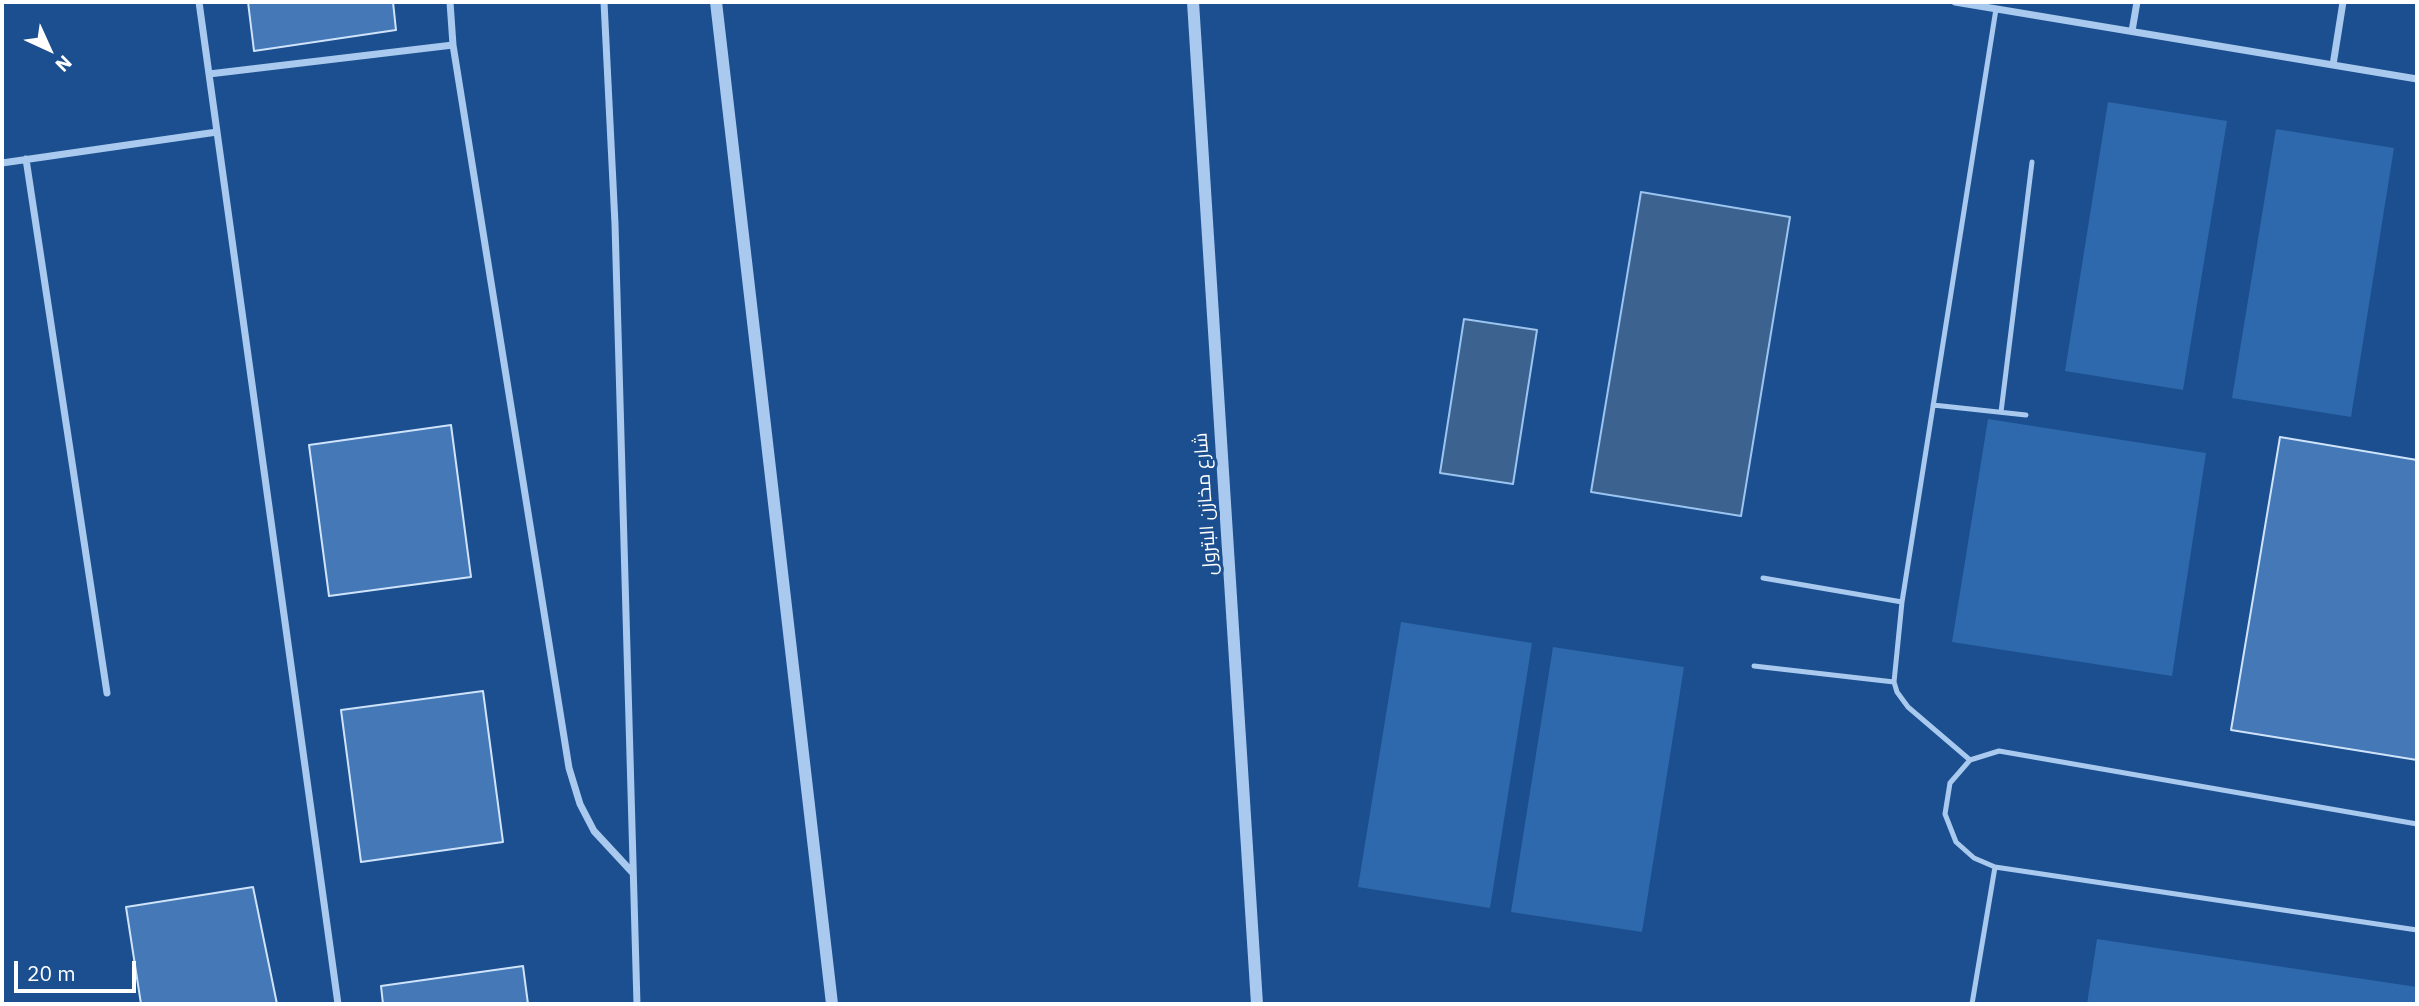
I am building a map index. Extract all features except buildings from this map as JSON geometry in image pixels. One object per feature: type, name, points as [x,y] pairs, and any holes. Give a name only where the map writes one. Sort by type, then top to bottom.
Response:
[{"type":"street","points":[[199,2],[338,1004]]},
{"type":"street","points":[[450,2],[453,45],[569,768],[580,804],[594,831],[632,872]]},
{"type":"street","points":[[604,2],[615,224],[637,1004]]},
{"type":"street","points":[[716,2],[832,1004]]},
{"type":"street","name":"شارع مخازن البترول","points":[[1193,2],[1257,1004]]},
{"type":"street","points":[[1955,2],[2417,79]]},
{"type":"street","points":[[2132,31],[2137,2]]},
{"type":"street","points":[[2333,65],[2343,2]]},
{"type":"street","points":[[209,74],[453,45]]},
{"type":"street","points":[[2,163],[217,132]]},
{"type":"street","points":[[26,159],[107,694]]},
{"type":"lane","points":[[1970,760],[1908,707],[1897,692],[1894,682],[1902,602],[1996,9]]},
{"type":"lane","points":[[2001,412],[2032,162]]},
{"type":"lane","points":[[1933,405],[2026,415]]},
{"type":"lane","points":[[1763,578],[1902,602]]},
{"type":"lane","points":[[1754,666],[1894,682]]},
{"type":"lane","points":[[2417,824],[1999,751],[1970,760],[1950,783],[1945,814],[1956,842],[1974,858],[1995,867],[2417,930]]},
{"type":"lane","points":[[1972,1004],[1995,867]]},
{"type":"shaded area","points":[[2108,102],[2227,121],[2183,390],[2065,371]]},
{"type":"shaded area","points":[[2276,129],[2394,148],[2351,417],[2232,398]]},
{"type":"shaded area","points":[[1641,192],[1790,217],[1741,516],[1591,492]]},
{"type":"shaded area","points":[[1464,319],[1537,330],[1513,484],[1440,473]]},
{"type":"shaded area","points":[[1988,419],[2206,453],[2172,676],[1952,642]]},
{"type":"shaded area","points":[[1401,622],[1532,643],[1490,908],[1358,887]]},
{"type":"shaded area","points":[[1553,647],[1684,667],[1642,932],[1511,912]]},
{"type":"shaded area","points":[[2097,939],[2417,987],[2417,1004],[2087,1004]]}]
